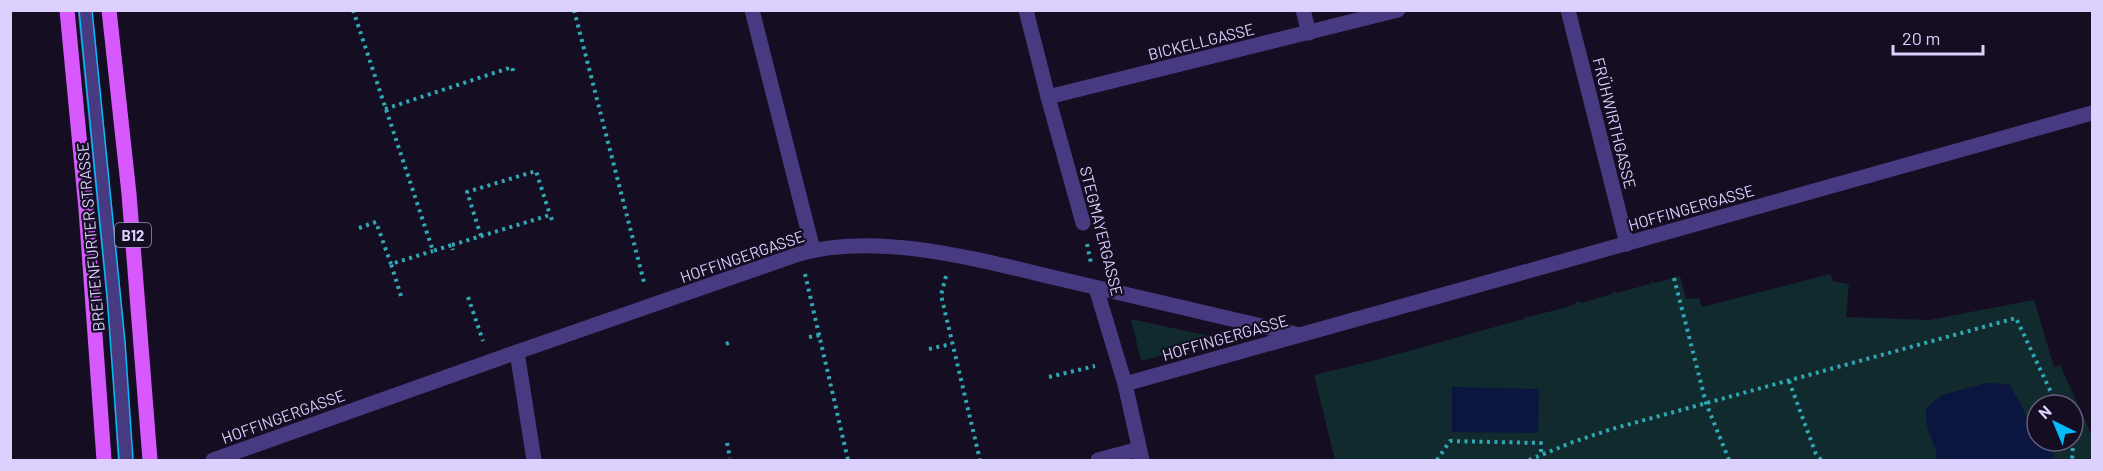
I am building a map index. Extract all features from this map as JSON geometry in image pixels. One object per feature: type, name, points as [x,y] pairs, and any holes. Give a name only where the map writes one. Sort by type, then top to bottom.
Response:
[{"type":"main road","name":"BREITENFURTER STRASSE","points":[[67,10],[86,209],[104,460]]},
{"type":"main road","name":"B12","points":[[109,10],[129,194],[150,460]]},
{"type":"street","name":"BREITENFURTER STRASSE","points":[[85,10],[118,341],[125,460]]},
{"type":"street","points":[[753,10],[807,252]]},
{"type":"street","name":"STEGMAYERGASSE","points":[[1026,10],[1083,223]]},
{"type":"street","points":[[1304,10],[1309,33]]},
{"type":"street","name":"BICKELLGASSE","points":[[1048,97],[1398,10]]},
{"type":"street","name":"FRÜHWIRTHGASSE","points":[[1568,10],[1627,244]]},
{"type":"street","name":"HOFFINGERGASSE","points":[[1125,384],[2092,113]]},
{"type":"street","name":"HOFFINGERGASSE","points":[[213,460],[807,252],[864,244],[953,255],[1300,335]]},
{"type":"street","name":"STEGMAYERGASSE","points":[[1096,288],[1125,384],[1141,455]]},
{"type":"street","points":[[516,352],[534,460]]},
{"type":"street","points":[[1098,460],[1141,455]]},
{"type":"path","points":[[353,10],[433,251]]},
{"type":"path","points":[[574,10],[650,306]]},
{"type":"path","points":[[386,109],[512,67],[514,74]]},
{"type":"path","points":[[391,264],[551,217],[536,171],[467,192],[481,236]]},
{"type":"path","points":[[359,228],[376,222],[401,296]]},
{"type":"path","name":"STEGMAYERGASSE","points":[[1083,223],[1096,288]]},
{"type":"path","points":[[807,252],[819,335],[848,460]]},
{"type":"path","points":[[953,255],[941,295],[980,460]]},
{"type":"path","points":[[1674,278],[1706,403],[1729,460]]},
{"type":"path","points":[[468,297],[489,362]]},
{"type":"path","points":[[1529,460],[1612,429],[2016,318],[2051,393]]},
{"type":"path","points":[[809,337],[819,335]]},
{"type":"path","points":[[929,349],[951,344]]},
{"type":"path","points":[[1049,377],[1118,360]]},
{"type":"path","points":[[1789,381],[1816,454],[1821,460]]},
{"type":"path","points":[[1437,460],[1449,441],[1541,442],[1540,455]]},
{"type":"path","points":[[727,443],[730,458]]},
{"type":"green space","points":[[1830,274],[1833,281],[1849,284],[1846,317],[1929,320],[2034,300],[2054,367],[2060,365],[2073,393],[2025,393],[2025,453],[2085,453],[2085,420],[2092,436],[2092,460],[1335,460],[1314,375],[1524,319],[1526,316],[1574,305],[1577,301],[1581,303],[1612,294],[1614,291],[1617,293],[1650,284],[1652,281],[1655,283],[1680,276],[1686,299],[1699,298],[1702,307]]},
{"type":"green space","points":[[1131,319],[1214,337],[1217,339],[1141,361]]},
{"type":"water","points":[[1986,383],[2009,384],[2025,415],[2025,453],[2053,453],[2054,456],[2049,460],[1937,460],[1926,414],[1927,407],[1942,395]]},
{"type":"water","points":[[1452,387],[1539,389],[1538,433],[1452,432]]},
{"type":"tram line","points":[[79,10],[107,295],[119,460]]},
{"type":"tram line","points":[[92,10],[125,342],[133,460]]}]
